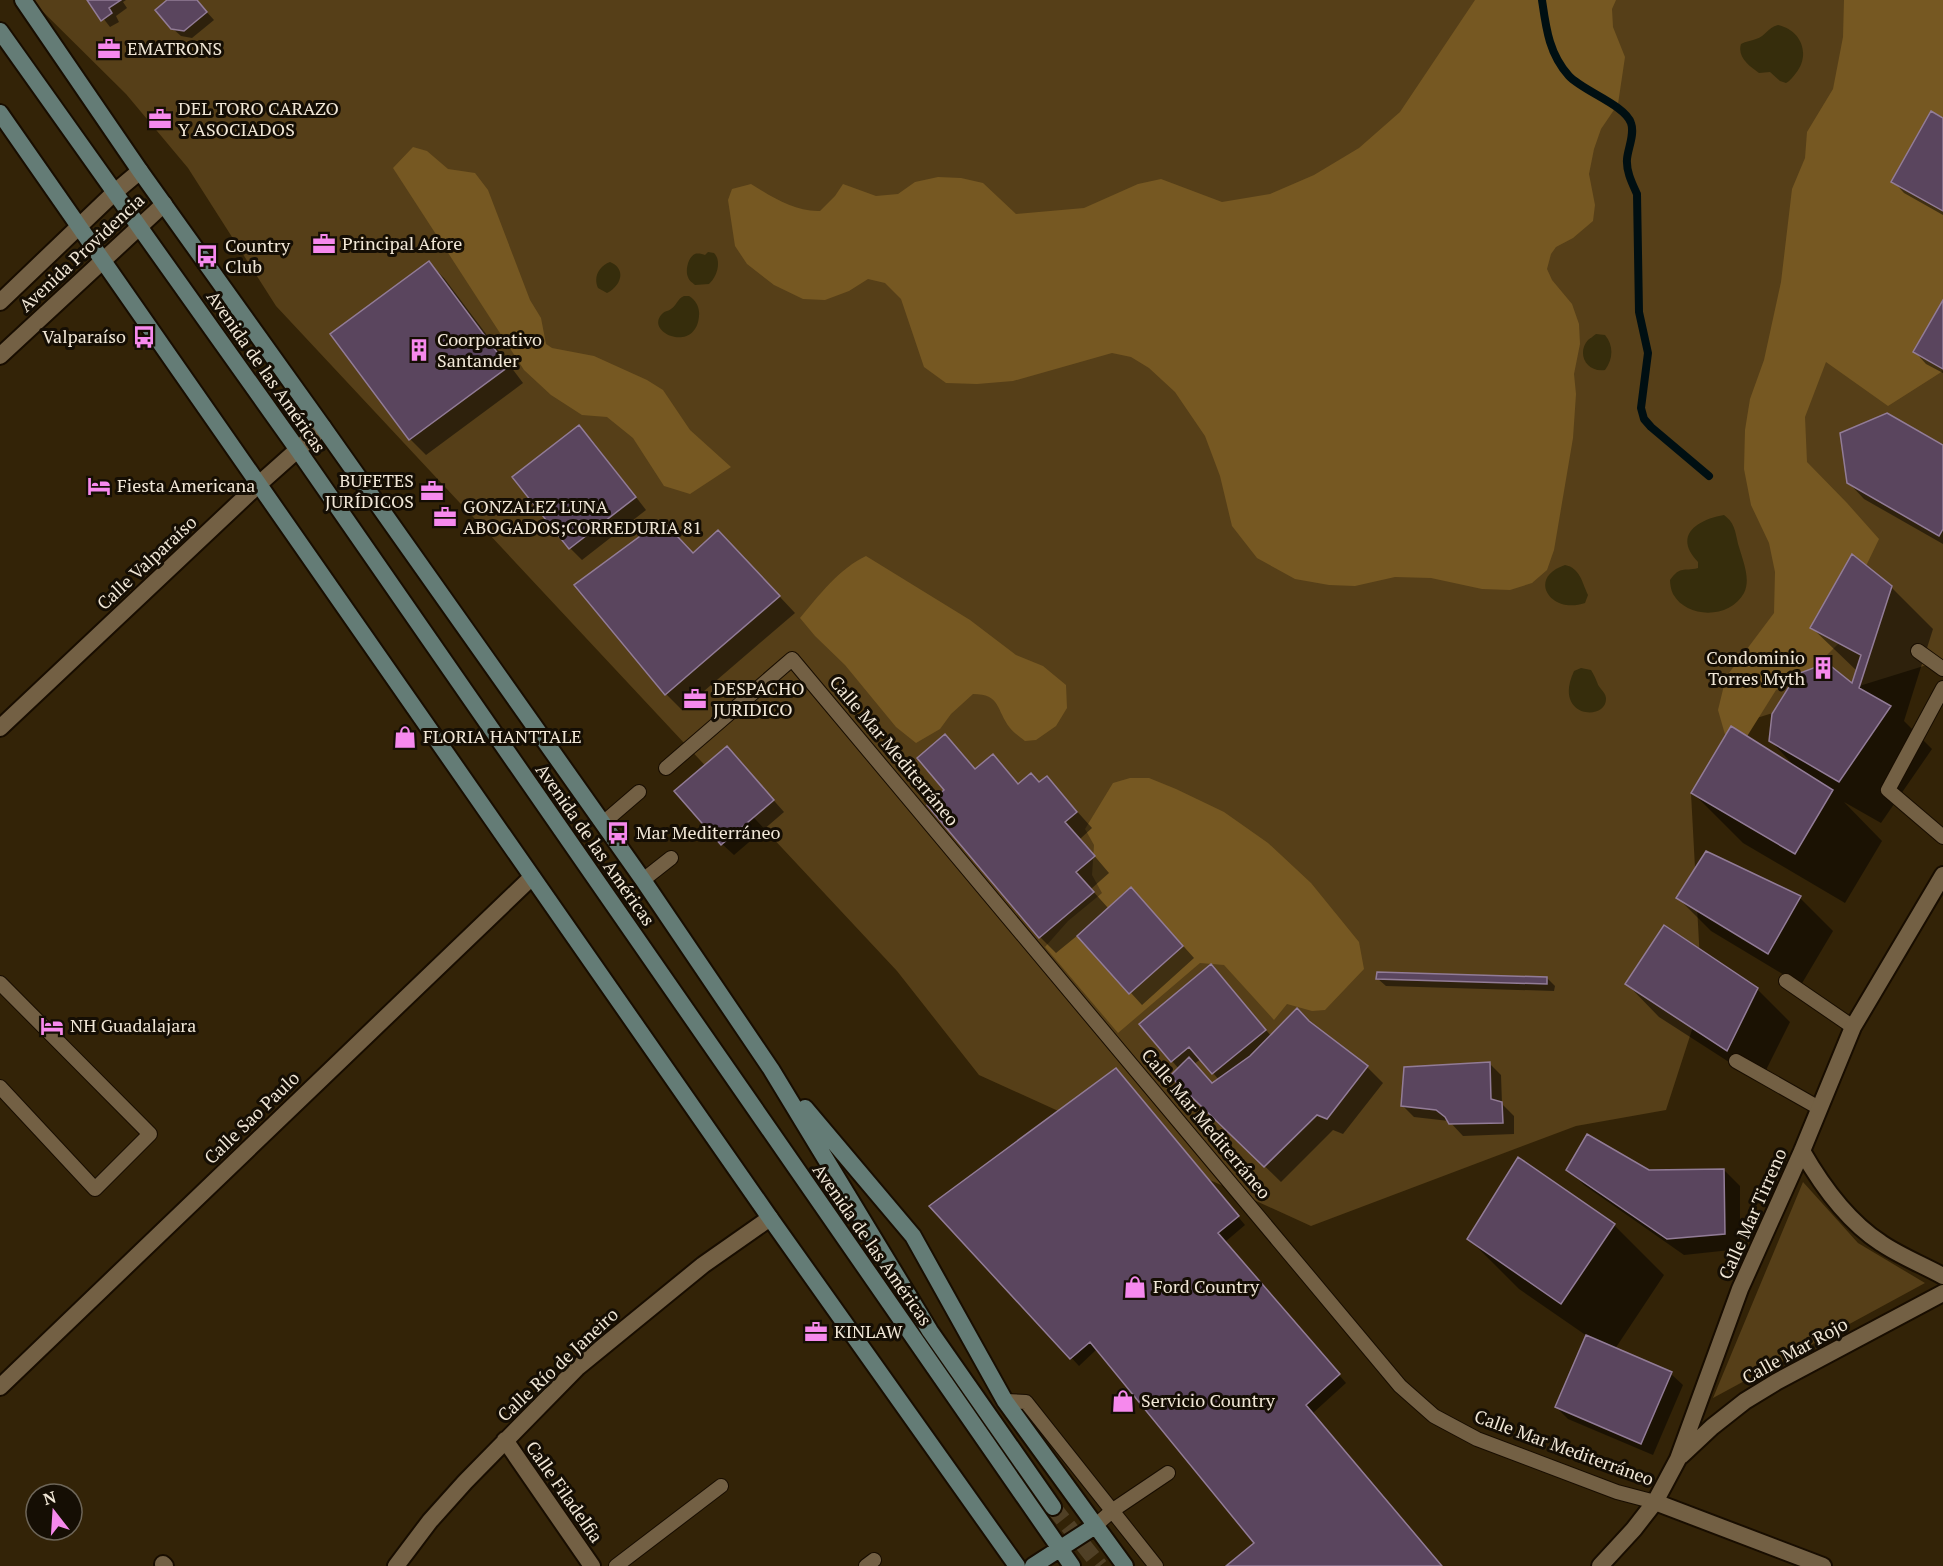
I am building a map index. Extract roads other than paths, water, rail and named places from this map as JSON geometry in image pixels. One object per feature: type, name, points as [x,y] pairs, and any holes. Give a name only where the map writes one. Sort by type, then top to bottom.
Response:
[{"type":"main road","name":"Avenida de las Américas","points":[[22,0],[140,171],[643,880],[771,1069],[930,1331],[1053,1507]]},
{"type":"main road","name":"Avenida de las Américas","points":[[0,31],[298,450],[1072,1566]]},
{"type":"main road","points":[[0,113],[770,1218],[1017,1566]]},
{"type":"main road","name":"Avenida de las Américas","points":[[771,1069],[913,1236],[1005,1401],[1125,1566]]},
{"type":"main road","points":[[1033,1566],[1095,1526]]},
{"type":"street","name":"Avenida Providencia","points":[[0,302],[140,171]]},
{"type":"street","name":"Avenida Providencia","points":[[0,356],[164,204]]},
{"type":"street","name":"Calle Valparaíso","points":[[0,728],[323,427]]},
{"type":"street","name":"Calle Mar Tirreno","points":[[1599,1566],[1634,1529],[1655,1502],[1678,1459],[1740,1289],[1802,1151],[1853,1027],[1943,875]]},
{"type":"street","name":"Calle Sao Paulo","points":[[0,1387],[532,877]]},
{"type":"street","points":[[1802,1151],[1821,1183],[1850,1217],[1880,1243],[1943,1276]]},
{"type":"street","name":"Calle Río de Janeiro","points":[[396,1566],[430,1521],[505,1440],[578,1367],[703,1265],[770,1218]]},
{"type":"street","name":"Calle Mar Rojo","points":[[1678,1459],[1712,1427],[1745,1401],[1776,1382],[1943,1293]]},
{"type":"street","name":"Calle Filadelfia","points":[[505,1440],[592,1566]]},
{"type":"street","name":"Calle Mar Mediterráneo","points":[[1655,1502],[1823,1566]]},
{"type":"lane","points":[[1918,651],[1943,669]]},
{"type":"lane","name":"Calle Mar Mediterráneo","points":[[666,768],[792,659],[1400,1386],[1434,1416],[1477,1439],[1617,1492],[1655,1502]]},
{"type":"lane","points":[[1943,688],[1888,790],[1943,837]]},
{"type":"lane","points":[[603,823],[639,792]]},
{"type":"lane","points":[[643,880],[671,858]]},
{"type":"lane","points":[[1786,981],[1853,1027]]},
{"type":"lane","points":[[0,983],[150,1134],[95,1189],[0,1087]]},
{"type":"lane","points":[[1736,1061],[1819,1108]]},
{"type":"lane","points":[[1005,1401],[1026,1402],[1156,1566]]},
{"type":"lane","points":[[1095,1526],[1113,1509],[1168,1473]]},
{"type":"lane","points":[[616,1566],[721,1486]]},
{"type":"waterway","points":[[1542,0],[1550,40],[1562,68],[1575,82],[1621,110],[1631,123],[1632,136],[1627,163],[1637,194],[1639,312],[1648,353],[1641,408],[1644,419],[1651,427],[1709,476]]},
{"type":"tunnel","points":[[1053,1507],[1100,1566]]},
{"type":"place","name":"EMATRONS","points":[[109,49]]},
{"type":"place","name":"DEL TORO CARAZO Y ASOCIADOS","points":[[160,119]]},
{"type":"place","name":"Principal Afore","points":[[324,244]]},
{"type":"place","name":"Country Club","points":[[207,256]]},
{"type":"place","name":"Valparaíso","points":[[144,337]]},
{"type":"place","name":"Coorporativo Santander","points":[[419,350]]},
{"type":"place","name":"Fiesta Americana","points":[[99,486]]},
{"type":"place","name":"BUFETES JURÍDICOS","points":[[432,491]]},
{"type":"place","name":"GONZALEZ LUNA ABOGADOS;CORREDURIA 81","points":[[445,517]]},
{"type":"place","name":"Condominio Torres Myth","points":[[1823,668]]},
{"type":"place","name":"DESPACHO JURIDICO","points":[[695,699]]},
{"type":"place","name":"FLORIA HANTTALE","points":[[405,737]]},
{"type":"place","name":"Mar Mediterráneo","points":[[618,833]]},
{"type":"place","name":"NH Guadalajara","points":[[52,1026]]},
{"type":"place","name":"Ford Country","points":[[1135,1287]]},
{"type":"place","name":"KINLAW","points":[[816,1332]]},
{"type":"place","name":"Servicio Country","points":[[1123,1401]]}]
